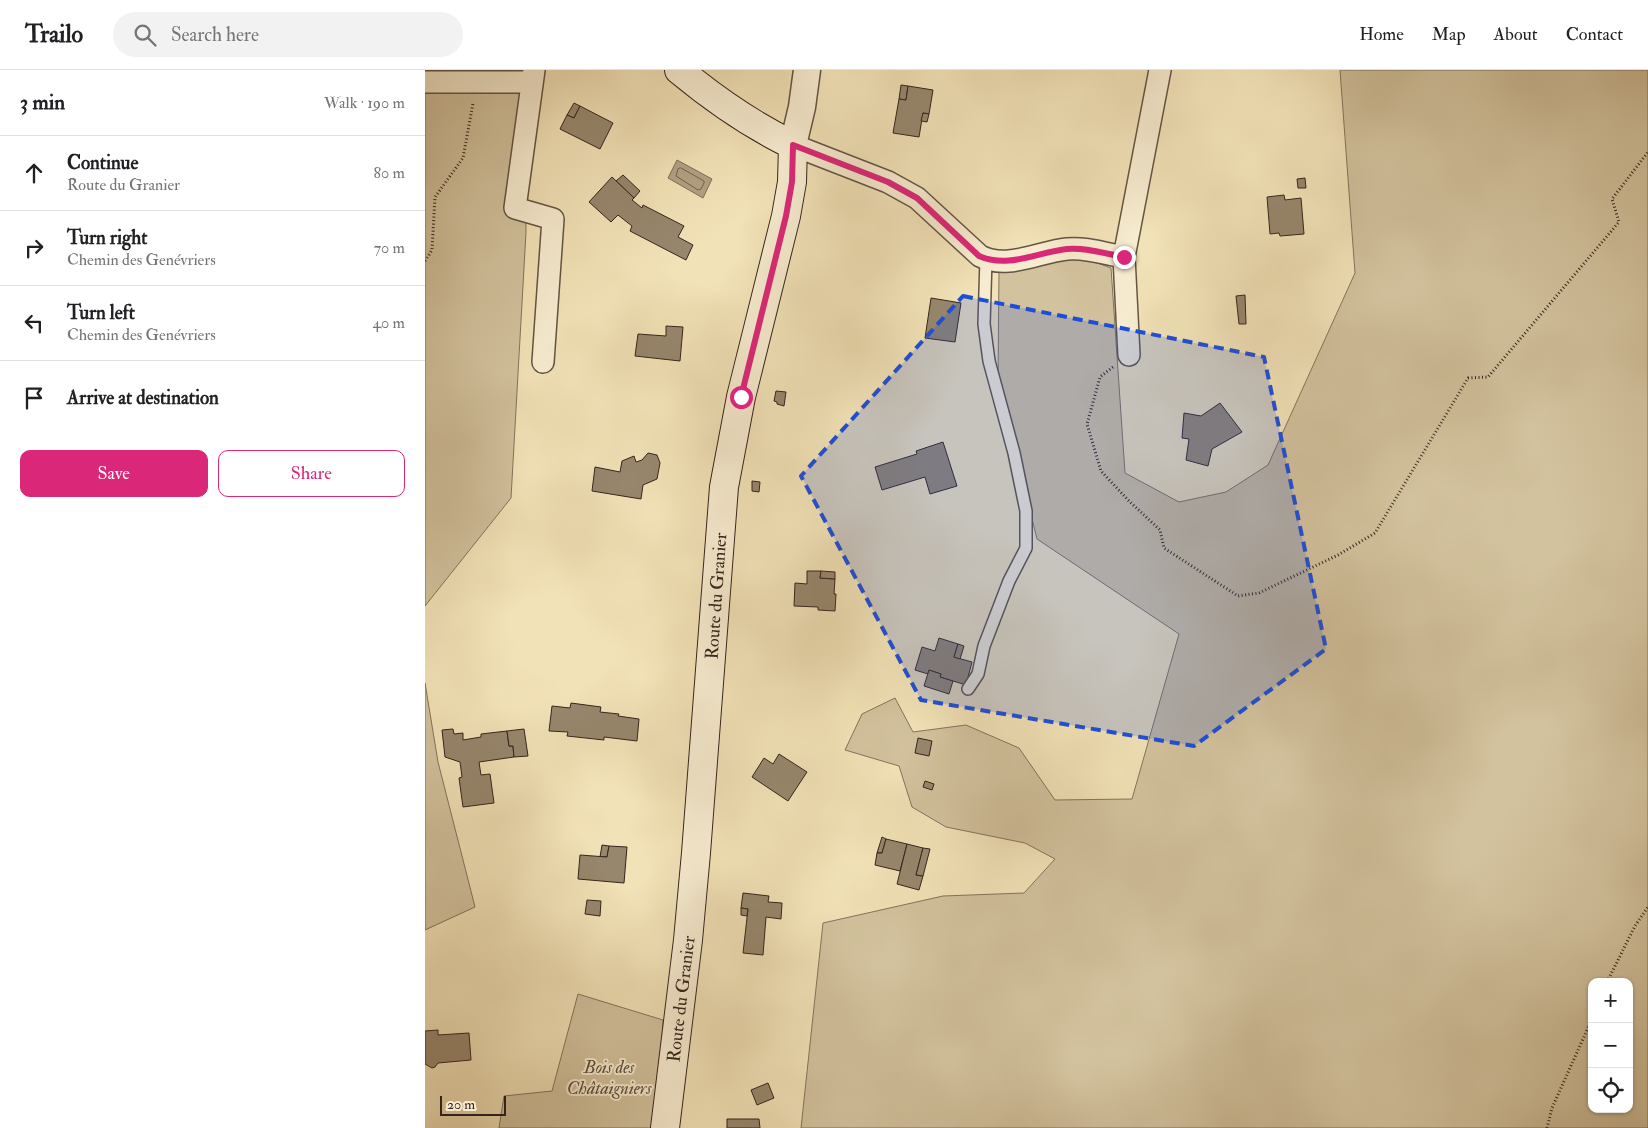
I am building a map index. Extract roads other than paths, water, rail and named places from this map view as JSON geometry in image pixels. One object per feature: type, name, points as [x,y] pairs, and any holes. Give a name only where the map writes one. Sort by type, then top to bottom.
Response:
[{"type":"main road","points":[[679,70],[737,114],[769,134],[793,145]]},
{"type":"main road","name":"Route du Granier","points":[[665,1128],[695,873],[724,487],[741,397],[786,216],[792,182],[793,145]]},
{"type":"street","name":"Route du Granier","points":[[793,145],[802,107],[807,70]]},
{"type":"street","points":[[1129,355],[1124,257],[1160,70]]},
{"type":"street","points":[[425,82],[476,81],[533,76],[515,208],[553,219],[543,362]]},
{"type":"street","points":[[793,145],[888,182],[917,198],[979,256],[986,259],[1006,262],[1068,249],[1097,251],[1124,257]]},
{"type":"lane","points":[[968,689],[978,674],[984,646],[1009,581],[1026,548],[1026,511],[1014,453],[989,361],[984,324],[986,259]]},
{"type":"water","points":[[677,160],[712,179],[703,198],[668,178]]},
{"type":"park label","name":"Bois des Châtaigniers","points":[[609,1077]]}]
